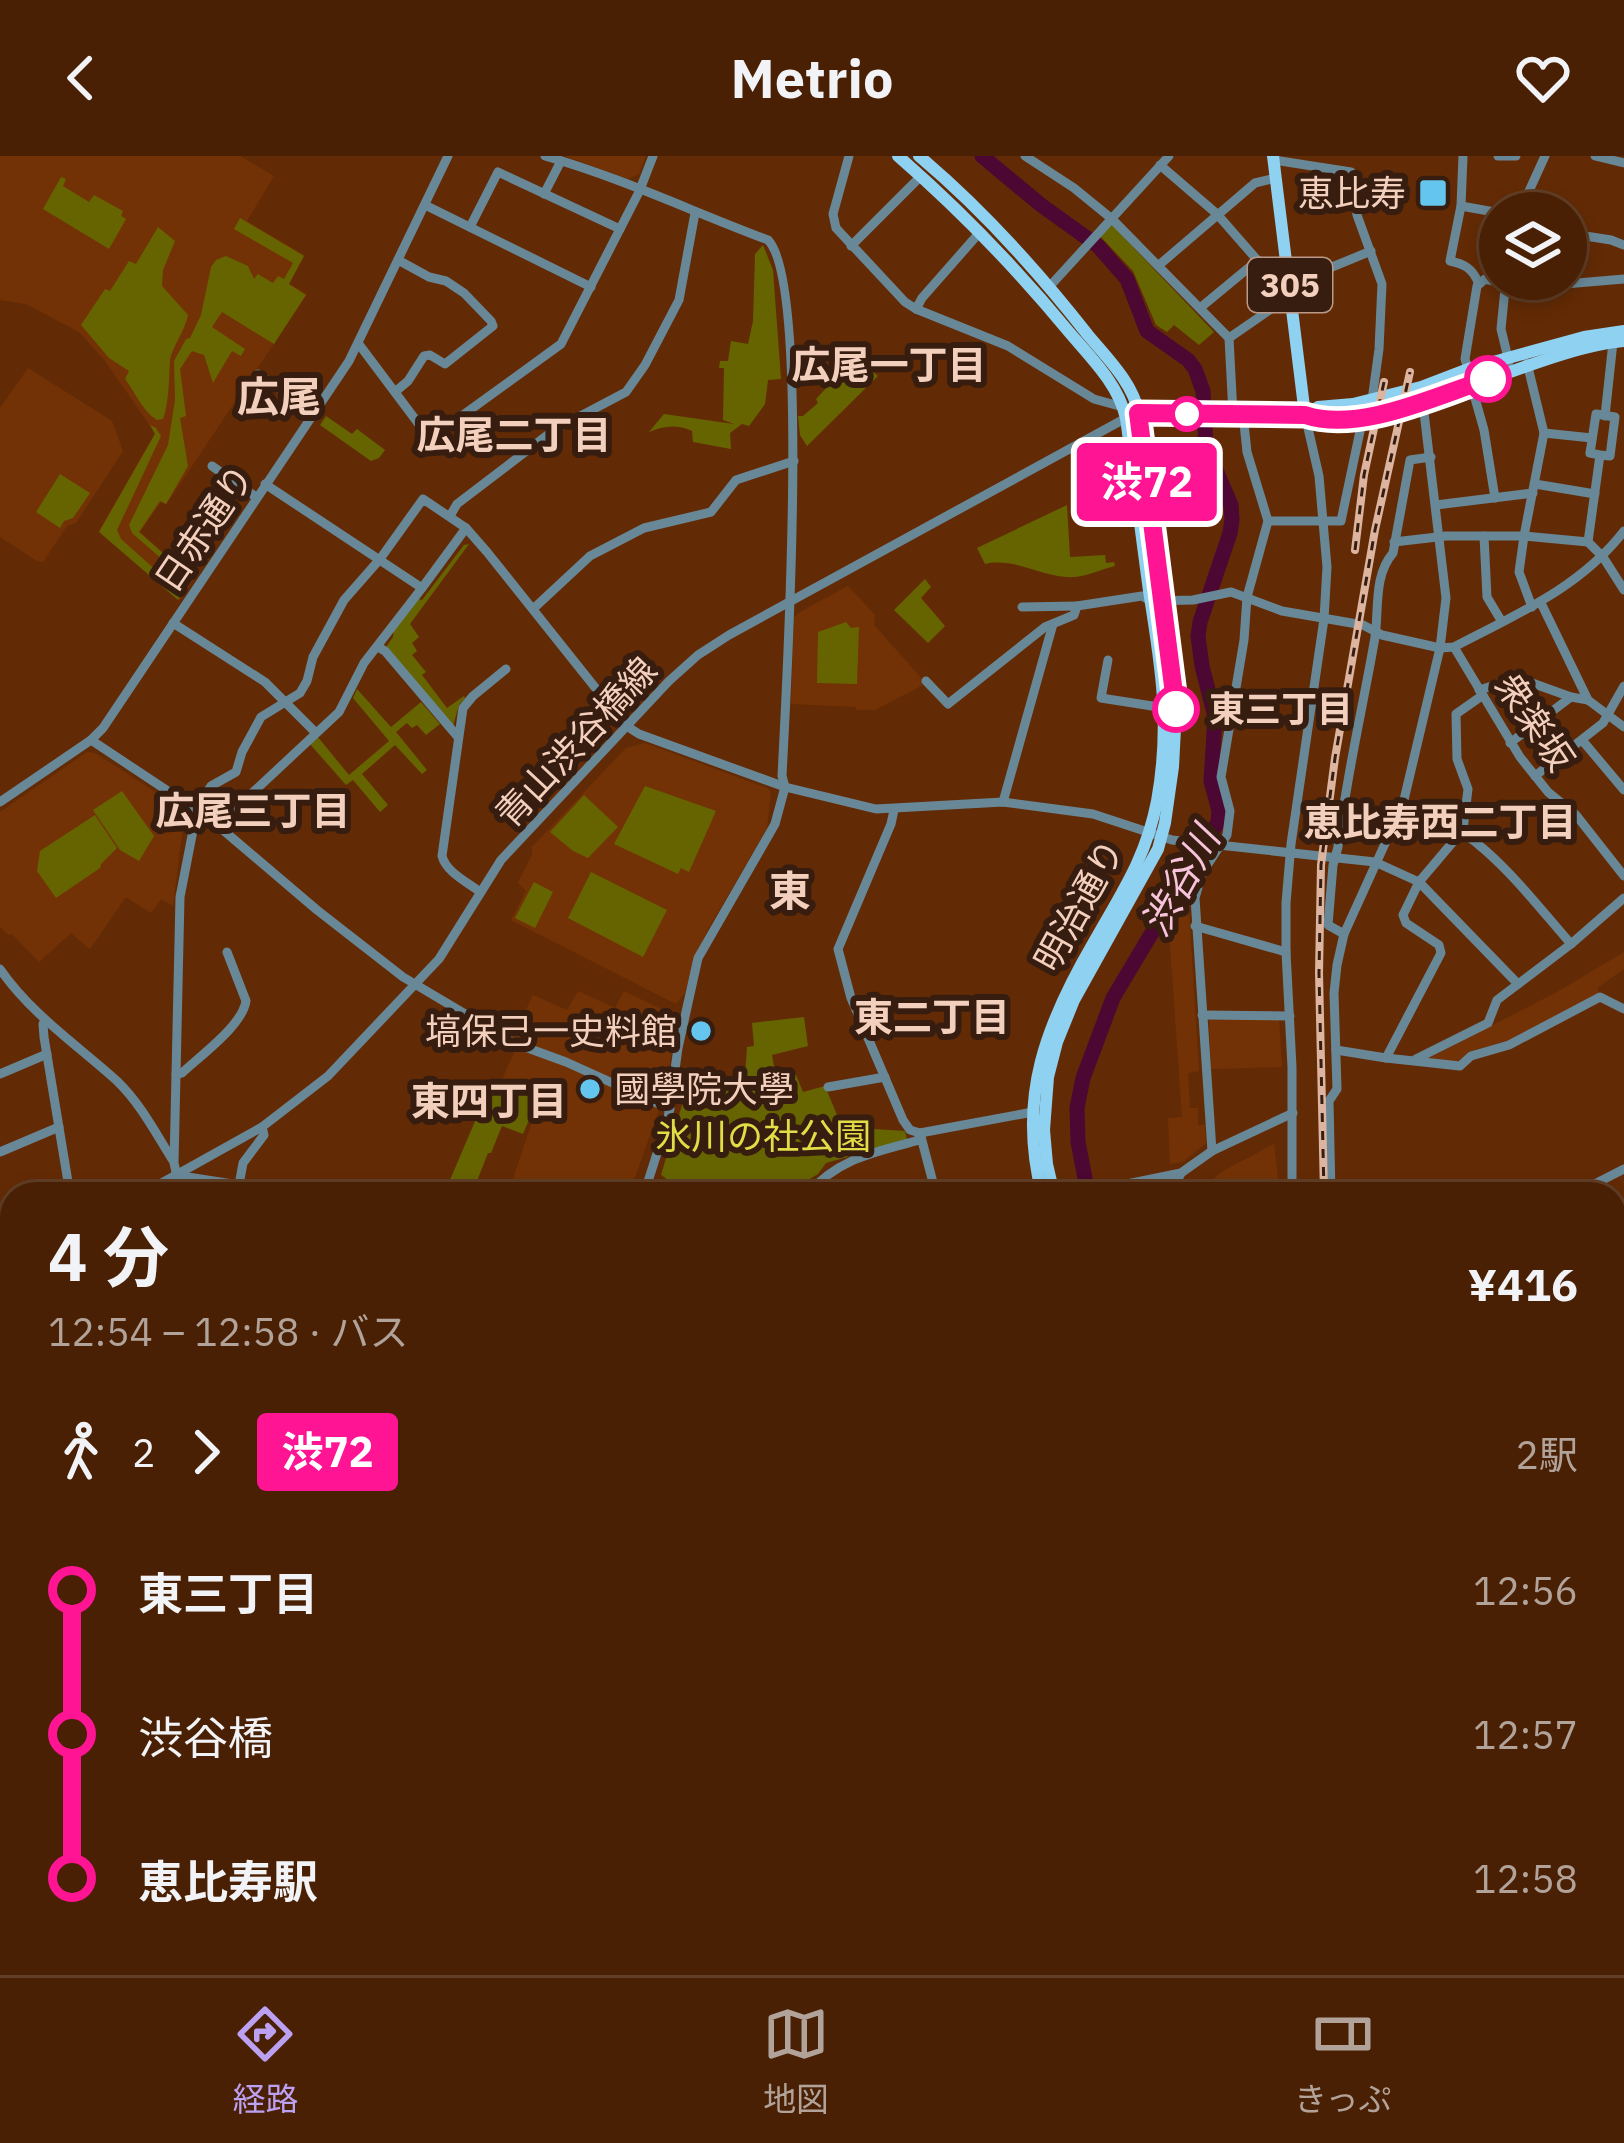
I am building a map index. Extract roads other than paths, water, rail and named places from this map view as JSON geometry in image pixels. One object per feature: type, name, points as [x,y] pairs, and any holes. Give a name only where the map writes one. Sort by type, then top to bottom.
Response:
[{"type":"main road","name":"明治通り","points":[[898,156],[980,232],[1036,293],[1130,409]]},
{"type":"main road","name":"明治通り","points":[[919,156],[992,223],[1050,286],[1129,386],[1157,601],[1165,708],[1156,835],[1054,1016],[1038,1066],[1033,1112],[1040,1182]]},
{"type":"main road","name":"305","points":[[1274,158],[1305,415]]},
{"type":"main road","points":[[1528,359],[1599,333],[1624,331]]},
{"type":"main road","points":[[1130,409],[1140,404],[1154,414],[1363,417],[1422,394],[1468,369],[1619,342]]},
{"type":"main road","points":[[1305,415],[1318,407],[1471,384],[1508,364]]},
{"type":"main road","name":"明治通り","points":[[1051,1182],[1044,1130],[1048,1077],[1057,1042],[1074,1000],[1144,877],[1169,796],[1176,723],[1173,670],[1157,601]]},
{"type":"street","name":"日赤通り","points":[[92,740],[358,343],[448,156]]},
{"type":"street","points":[[545,156],[641,187],[768,240],[782,268],[790,332],[794,461],[785,787],[771,833],[698,958],[670,1109],[648,1182]]},
{"type":"street","points":[[358,343],[430,439],[561,344],[653,156]]},
{"type":"street","points":[[848,156],[833,214],[836,228],[905,302],[1008,346],[1094,399],[1130,409]]},
{"type":"street","points":[[1025,156],[1100,208],[1229,338],[1238,414],[1268,521],[1247,597],[1221,777],[1230,811],[1227,835],[1202,873],[1195,898],[1212,1151]]},
{"type":"street","points":[[1463,156],[1461,206],[1450,261],[1465,264],[1478,282],[1465,359],[1468,369],[1489,378]]},
{"type":"street","points":[[1498,156],[1516,156]]},
{"type":"street","points":[[1595,156],[1624,163]]},
{"type":"street","points":[[1528,192],[1542,157]]},
{"type":"street","points":[[1274,158],[1351,172],[1358,215],[1382,284],[1372,400]]},
{"type":"street","points":[[544,194],[561,160]]},
{"type":"street","points":[[1050,286],[1165,160],[1275,280],[1290,289]]},
{"type":"street","points":[[470,227],[498,172],[620,229]]},
{"type":"street","points":[[850,246],[920,176]]},
{"type":"street","points":[[1159,265],[1260,181],[1276,178]]},
{"type":"street","points":[[425,205],[591,287]]},
{"type":"street","points":[[1461,206],[1479,209]]},
{"type":"street","points":[[450,516],[457,504],[554,430],[626,392],[646,365],[679,300],[695,213]]},
{"type":"street","points":[[916,309],[980,232]]},
{"type":"street","points":[[1587,236],[1624,244]]},
{"type":"street","points":[[1229,338],[1290,289],[1371,251]]},
{"type":"street","points":[[395,392],[424,356],[446,364],[493,326],[464,293],[398,260]]},
{"type":"street","points":[[1200,308],[1258,260]]},
{"type":"street","points":[[1587,280],[1624,278]]},
{"type":"street","points":[[1505,300],[1502,328],[1508,364]]},
{"type":"street","points":[[1605,416],[1619,342]]},
{"type":"street","points":[[1528,359],[1544,433],[1520,578],[1588,700],[1624,728]]},
{"type":"street","points":[[258,374],[314,412]]},
{"type":"street","points":[[1471,384],[1495,498]]},
{"type":"street","points":[[1331,1182],[1329,1101],[1338,1081],[1334,979],[1344,934],[1403,804],[1440,648],[1446,598],[1422,394]]},
{"type":"street","name":"青山渋谷橋線","points":[[158,1182],[262,1126],[328,1076],[451,943],[501,860],[668,681],[698,655],[1130,409]]},
{"type":"street","points":[[1292,1182],[1286,952],[1290,852],[1324,619],[1327,567],[1319,476],[1305,415]]},
{"type":"street","points":[[1595,415],[1615,417],[1618,441],[1610,456],[1590,453],[1592,438],[1595,415]]},
{"type":"street","points":[[1268,521],[1341,521],[1363,417]]},
{"type":"street","points":[[1544,433],[1592,438]]},
{"type":"street","points":[[1588,542],[1600,455]]},
{"type":"street","points":[[1344,934],[1328,926],[1335,857],[1376,630],[1383,564],[1393,553],[1409,460],[1431,457]]},
{"type":"street","points":[[533,610],[590,556],[644,528],[711,512],[736,480],[794,461]]},
{"type":"street","points":[[212,466],[256,497]]},
{"type":"street","points":[[266,484],[422,589]]},
{"type":"street","points":[[1436,505],[1534,489],[1595,494]]},
{"type":"street","points":[[178,1182],[180,897],[198,807],[211,786],[236,772],[261,717],[300,693],[313,657],[344,601],[423,499],[466,528],[627,727],[785,787],[876,809],[1003,802],[1093,814],[1156,835],[1203,843],[1375,862],[1419,881],[1518,984]]},
{"type":"street","points":[[218,825],[339,712],[364,662],[466,528]]},
{"type":"street","points":[[1022,608],[1231,592],[1282,611],[1440,648],[1454,647],[1536,605],[1603,557],[1624,532]]},
{"type":"street","points":[[1394,542],[1440,536],[1588,542],[1624,590]]},
{"type":"street","points":[[1484,536],[1487,597],[1502,622]]},
{"type":"street","points":[[926,681],[948,704],[1029,639],[1074,615],[1077,606]]},
{"type":"street","points":[[173,622],[265,682],[315,732]]},
{"type":"street","points":[[1003,802],[1054,624]]},
{"type":"street","points":[[378,647],[460,739]]},
{"type":"street","name":"衆楽坂","points":[[1454,647],[1534,776],[1576,815],[1624,876]]},
{"type":"street","points":[[1101,698],[1108,660]]},
{"type":"street","points":[[480,892],[442,863],[463,708],[506,669]]},
{"type":"street","points":[[1386,1058],[1441,953],[1439,945],[1403,919],[1419,881],[1462,830],[1468,789],[1457,759],[1456,714],[1481,693],[1518,678],[1588,700]]},
{"type":"street","points":[[1534,776],[1603,723],[1624,686]]},
{"type":"street","points":[[1088,697],[1165,708]]},
{"type":"street","points":[[1510,743],[1571,697]]},
{"type":"street","points":[[0,802],[92,740],[198,807],[317,910],[415,984],[514,1043],[670,1109]]},
{"type":"street","points":[[1582,740],[1624,790]]},
{"type":"street","points":[[1403,804],[1462,830],[1502,864],[1570,944]]},
{"type":"street","points":[[894,810],[838,949],[851,998],[903,1120],[921,1135],[1033,1112]]},
{"type":"street","points":[[1412,1061],[1488,1023],[1497,1000],[1624,898]]},
{"type":"street","points":[[1195,926],[1286,952]]},
{"type":"street","points":[[176,1074],[245,1009],[227,952]]},
{"type":"street","points":[[0,969],[45,1020],[120,1084],[144,1113],[175,1169],[227,1182]]},
{"type":"street","points":[[1336,1050],[1464,1065],[1471,1056],[1509,1045],[1600,997],[1624,1009]]},
{"type":"street","points":[[1202,1015],[1290,1016]]},
{"type":"street","points":[[45,1020],[68,1182]]},
{"type":"street","points":[[0,1074],[47,1054]]},
{"type":"street","points":[[828,1087],[885,1077]]},
{"type":"street","points":[[1135,1182],[1181,1173],[1212,1151],[1293,1113]]},
{"type":"street","points":[[240,1182],[243,1163],[264,1135],[262,1126]]},
{"type":"street","points":[[0,1152],[59,1127]]},
{"type":"street","points":[[819,1182],[851,1159],[916,1141],[921,1135]]},
{"type":"street","points":[[921,1135],[933,1182]]},
{"type":"street","points":[[1177,1182],[1181,1173]]},
{"type":"waterway","name":"渋谷川","points":[[982,156],[1098,246],[1127,279],[1147,331],[1195,369],[1203,391],[1206,447],[1231,505],[1230,533],[1198,636],[1215,717],[1211,781],[1218,822],[1113,998],[1083,1078],[1077,1108],[1086,1182]]},
{"type":"railway","points":[[1324,1182],[1321,865],[1375,530],[1410,372]]},
{"type":"railway","points":[[1355,550],[1364,475],[1384,382]]},
{"type":"place","name":"恵比寿","points":[[1433,193]]},
{"type":"place","name":"東三丁目","points":[[1176,709]]},
{"type":"place","name":"塙保己一史料館","points":[[701,1031]]},
{"type":"place","name":"國學院大學","points":[[590,1089]]},
{"type":"district","name":"広尾一丁目","points":[[889,365]]},
{"type":"district","name":"広尾","points":[[279,397]]},
{"type":"district","name":"広尾二丁目","points":[[514,435]]},
{"type":"district","name":"広尾三丁目","points":[[253,811]]},
{"type":"district","name":"恵比寿西二丁目","points":[[1440,822]]},
{"type":"district","name":"東","points":[[790,891]]},
{"type":"district","name":"東二丁目","points":[[932,1017]]},
{"type":"district","name":"東四丁目","points":[[489,1101]]},
{"type":"park label","name":"氷川の社公園","points":[[763,1136]]}]
